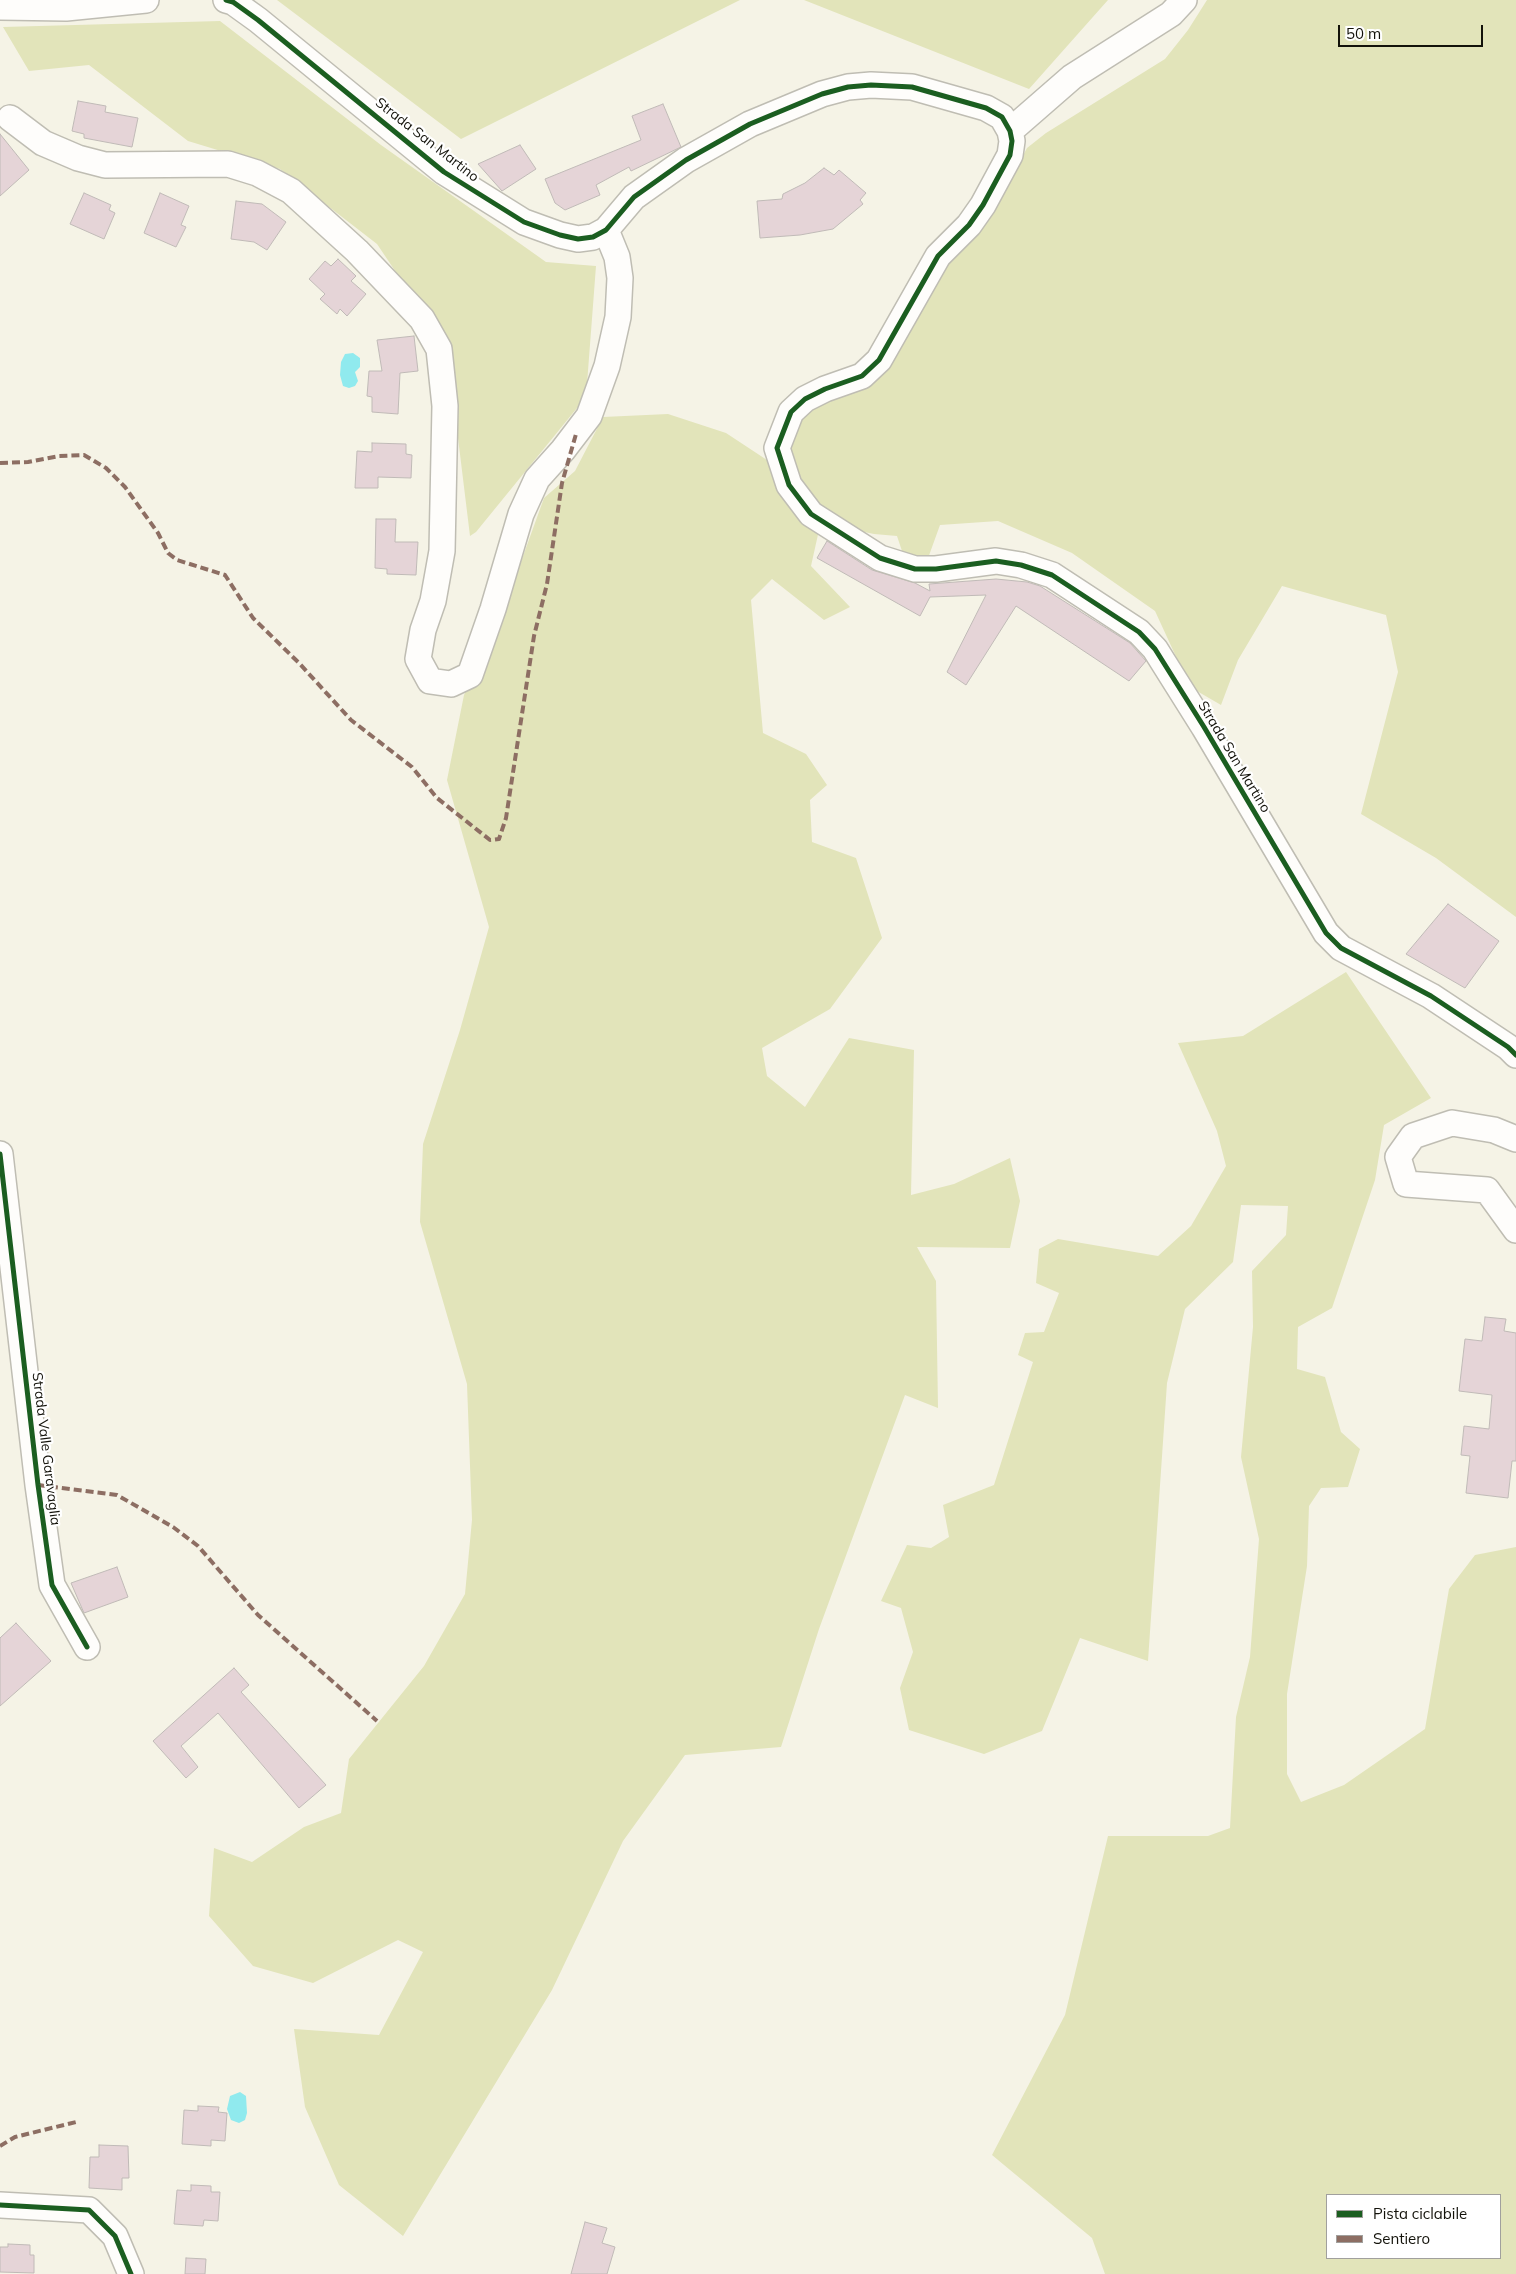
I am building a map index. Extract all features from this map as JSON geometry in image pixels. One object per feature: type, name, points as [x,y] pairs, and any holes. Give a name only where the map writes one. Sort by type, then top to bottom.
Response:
[{"type":"street","points":[[0,7],[66,8],[146,0]]},
{"type":"street","name":"Strada San Martino","points":[[226,0],[233,2],[258,20],[444,172],[524,222],[560,235],[578,239],[593,237],[606,230],[634,197],[686,160],[750,124],[822,94],[848,87],[872,85],[912,87],[986,108],[1002,117],[1010,131],[1012,141],[1010,155],[983,205],[969,224],[938,256],[879,360],[862,376],[825,389],[805,399],[791,412],[777,448],[789,485],[811,514],[880,558],[915,569],[936,569],[996,561],[1022,564],[1052,576],[1139,632],[1155,649],[1199,720],[1326,934],[1341,948],[1431,996],[1516,1055]]},
{"type":"street","points":[[1010,131],[1072,77],[1172,14],[1184,0]]},
{"type":"street","points":[[10,118],[44,143],[78,158],[105,165],[228,164],[257,173],[291,191],[357,251],[422,319],[439,349],[445,406],[442,550],[433,601],[423,630],[418,659],[430,681],[451,684],[470,675],[491,616],[521,514],[536,479],[564,450],[589,416],[607,366],[618,317],[620,278],[617,257],[606,230]]},
{"type":"street","points":[[1516,1139],[1494,1130],[1452,1124],[1412,1136],[1398,1157],[1406,1184],[1487,1190],[1516,1230]]},
{"type":"street","name":"Strada Valle Garavaglia","points":[[0,1154],[38,1485],[52,1585],[87,1647]]},
{"type":"street","points":[[0,2205],[89,2210],[115,2236],[131,2274]]},
{"type":"green space","points":[[277,0],[740,0],[461,139]]},
{"type":"green space","points":[[804,0],[1108,0],[1029,89]]},
{"type":"green space","points":[[1207,0],[1516,0],[1516,917],[1436,858],[1361,814],[1398,672],[1386,615],[1282,586],[1238,660],[1221,705],[1190,687],[1155,611],[1072,553],[998,521],[940,525],[927,561],[904,557],[897,536],[874,534],[845,528],[812,504],[785,456],[800,414],[820,400],[875,381],[904,342],[947,262],[991,217],[1027,148],[1046,133],[1165,59],[1188,30]]},
{"type":"green space","points":[[220,21],[381,145],[546,262],[596,266],[586,397],[476,532],[470,536],[447,348],[377,244],[280,169],[188,141],[89,65],[29,71],[3,27]]},
{"type":"green space","points":[[668,414],[726,433],[770,462],[819,530],[811,566],[850,607],[824,620],[772,579],[751,600],[763,733],[806,754],[827,785],[810,800],[812,842],[856,858],[882,938],[830,1009],[762,1048],[767,1076],[805,1107],[849,1038],[914,1050],[911,1195],[954,1184],[1010,1158],[1020,1201],[1010,1248],[917,1247],[936,1281],[938,1408],[905,1395],[819,1629],[781,1747],[685,1755],[623,1841],[552,1990],[403,2236],[339,2185],[305,2107],[294,2029],[379,2035],[423,1952],[398,1940],[313,1983],[253,1966],[209,1916],[214,1848],[252,1862],[304,1827],[341,1813],[349,1759],[424,1666],[465,1594],[472,1520],[467,1384],[420,1222],[423,1144],[460,1030],[489,927],[447,780],[464,695],[518,570],[544,498],[575,471],[603,417]]},
{"type":"green space","points":[[1346,972],[1431,1098],[1384,1125],[1375,1180],[1332,1308],[1298,1327],[1297,1369],[1325,1377],[1341,1432],[1360,1449],[1348,1487],[1321,1488],[1309,1506],[1307,1566],[1287,1694],[1287,1774],[1301,1802],[1344,1785],[1425,1729],[1449,1589],[1475,1555],[1516,1547],[1516,2274],[1105,2274],[1092,2238],[992,2155],[1065,2015],[1108,1836],[1208,1836],[1230,1828],[1236,1717],[1250,1657],[1259,1539],[1241,1457],[1253,1327],[1252,1271],[1286,1235],[1288,1206],[1241,1205],[1233,1262],[1185,1309],[1167,1383],[1148,1661],[1080,1638],[1042,1731],[984,1754],[909,1730],[900,1688],[913,1652],[901,1608],[881,1601],[907,1545],[931,1548],[949,1537],[943,1505],[994,1485],[1033,1362],[1018,1355],[1025,1333],[1044,1332],[1059,1293],[1036,1283],[1039,1249],[1058,1239],[1158,1256],[1191,1226],[1226,1166],[1217,1131],[1178,1043],[1243,1036]]},
{"type":"water","points":[[353,353],[360,358],[360,367],[355,372],[358,381],[355,386],[349,388],[343,386],[340,375],[341,362],[345,354]]},
{"type":"water","points":[[240,2092],[246,2096],[247,2113],[245,2120],[239,2123],[231,2120],[227,2109],[230,2096]]},
{"type":"building","points":[[78,101],[106,106],[105,112],[138,118],[132,147],[84,138],[84,134],[72,131]]},
{"type":"building","points":[[663,104],[681,147],[631,171],[629,167],[596,185],[600,195],[565,210],[555,203],[545,179],[641,140],[632,116]]},
{"type":"building","points":[[0,134],[29,170],[0,196]]},
{"type":"building","points":[[520,145],[536,169],[502,191],[478,164]]},
{"type":"building","points":[[824,168],[834,175],[839,170],[866,193],[860,200],[863,204],[833,229],[800,235],[760,238],[757,201],[782,199],[783,194],[805,183]]},
{"type":"building","points":[[84,193],[111,205],[109,210],[115,213],[104,239],[70,224]]},
{"type":"building","points":[[160,193],[189,206],[181,225],[186,227],[176,247],[144,233]]},
{"type":"building","points":[[236,201],[262,204],[286,222],[267,250],[254,242],[231,239]]},
{"type":"building","points":[[338,259],[356,276],[351,281],[366,294],[347,316],[340,309],[337,314],[320,299],[325,294],[309,279],[325,261],[331,266]]},
{"type":"building","points":[[414,336],[418,371],[400,373],[398,414],[372,412],[372,397],[367,396],[369,371],[382,371],[377,340]]},
{"type":"building","points":[[372,443],[406,444],[406,454],[412,455],[411,478],[378,477],[378,488],[355,488],[357,451],[372,452]]},
{"type":"building","points":[[376,519],[396,519],[395,542],[418,542],[416,575],[387,574],[387,569],[375,568]]},
{"type":"building","points":[[827,541],[872,570],[915,583],[930,591],[929,584],[996,579],[1027,582],[1040,586],[1130,643],[1146,661],[1129,681],[1016,606],[966,685],[947,672],[986,595],[930,597],[920,616],[817,558]]},
{"type":"building","points":[[1448,904],[1499,941],[1465,988],[1406,954]]},
{"type":"building","points":[[1485,1317],[1506,1319],[1504,1331],[1516,1333],[1516,1461],[1512,1461],[1508,1498],[1466,1493],[1470,1456],[1461,1455],[1464,1426],[1489,1429],[1492,1395],[1459,1391],[1465,1339],[1482,1341]]},
{"type":"building","points":[[117,1567],[128,1597],[84,1613],[71,1583]]},
{"type":"building","points":[[16,1623],[51,1661],[0,1706],[0,1638]]},
{"type":"building","points":[[234,1668],[249,1685],[241,1692],[326,1785],[299,1808],[218,1713],[181,1746],[198,1767],[186,1778],[153,1741]]},
{"type":"building","points":[[198,2106],[219,2107],[218,2112],[227,2113],[225,2141],[211,2140],[211,2146],[182,2144],[184,2110],[198,2111]]},
{"type":"building","points":[[99,2145],[128,2146],[129,2178],[122,2178],[122,2190],[89,2188],[90,2157],[99,2157]]},
{"type":"building","points":[[191,2185],[211,2186],[211,2192],[220,2192],[218,2221],[204,2220],[203,2226],[174,2224],[177,2190],[191,2191]]},
{"type":"building","points":[[585,2222],[607,2228],[602,2243],[615,2247],[607,2274],[571,2274]]},
{"type":"building","points":[[8,2244],[30,2245],[30,2255],[34,2255],[34,2273],[0,2272],[0,2247],[8,2247]]},
{"type":"building","points":[[186,2258],[206,2259],[205,2274],[185,2274]]},
{"type":"marked path","points":[[0,463],[28,462],[59,456],[84,455],[106,468],[125,487],[158,533],[168,553],[177,560],[225,575],[253,618],[299,663],[351,720],[412,767],[437,798],[490,840],[499,839],[506,818],[534,636],[547,584],[562,483],[576,434]]},
{"type":"marked path","points":[[38,1485],[117,1495],[173,1527],[198,1546],[258,1615],[377,1721]]},
{"type":"marked path","points":[[0,2146],[15,2137],[76,2122]]},
{"type":"cycle path","points":[[226,0],[233,2],[258,20],[444,172],[524,222],[560,235],[578,239],[593,237],[606,230],[634,197],[686,160],[750,124],[822,94],[848,87],[871,85],[912,87],[986,108],[1002,117],[1010,131],[1012,141],[1010,155],[983,205],[969,225],[938,256],[879,360],[862,376],[825,389],[805,399],[791,412],[777,448],[789,485],[811,514],[880,558],[915,569],[936,569],[996,561],[1021,565],[1052,575],[1139,632],[1155,649],[1204,727],[1326,933],[1341,948],[1431,996],[1508,1047],[1516,1055]]},
{"type":"cycle path","points":[[0,1154],[38,1485],[52,1585],[87,1647]]},
{"type":"cycle path","points":[[0,2205],[89,2210],[115,2236],[131,2274]]}]
